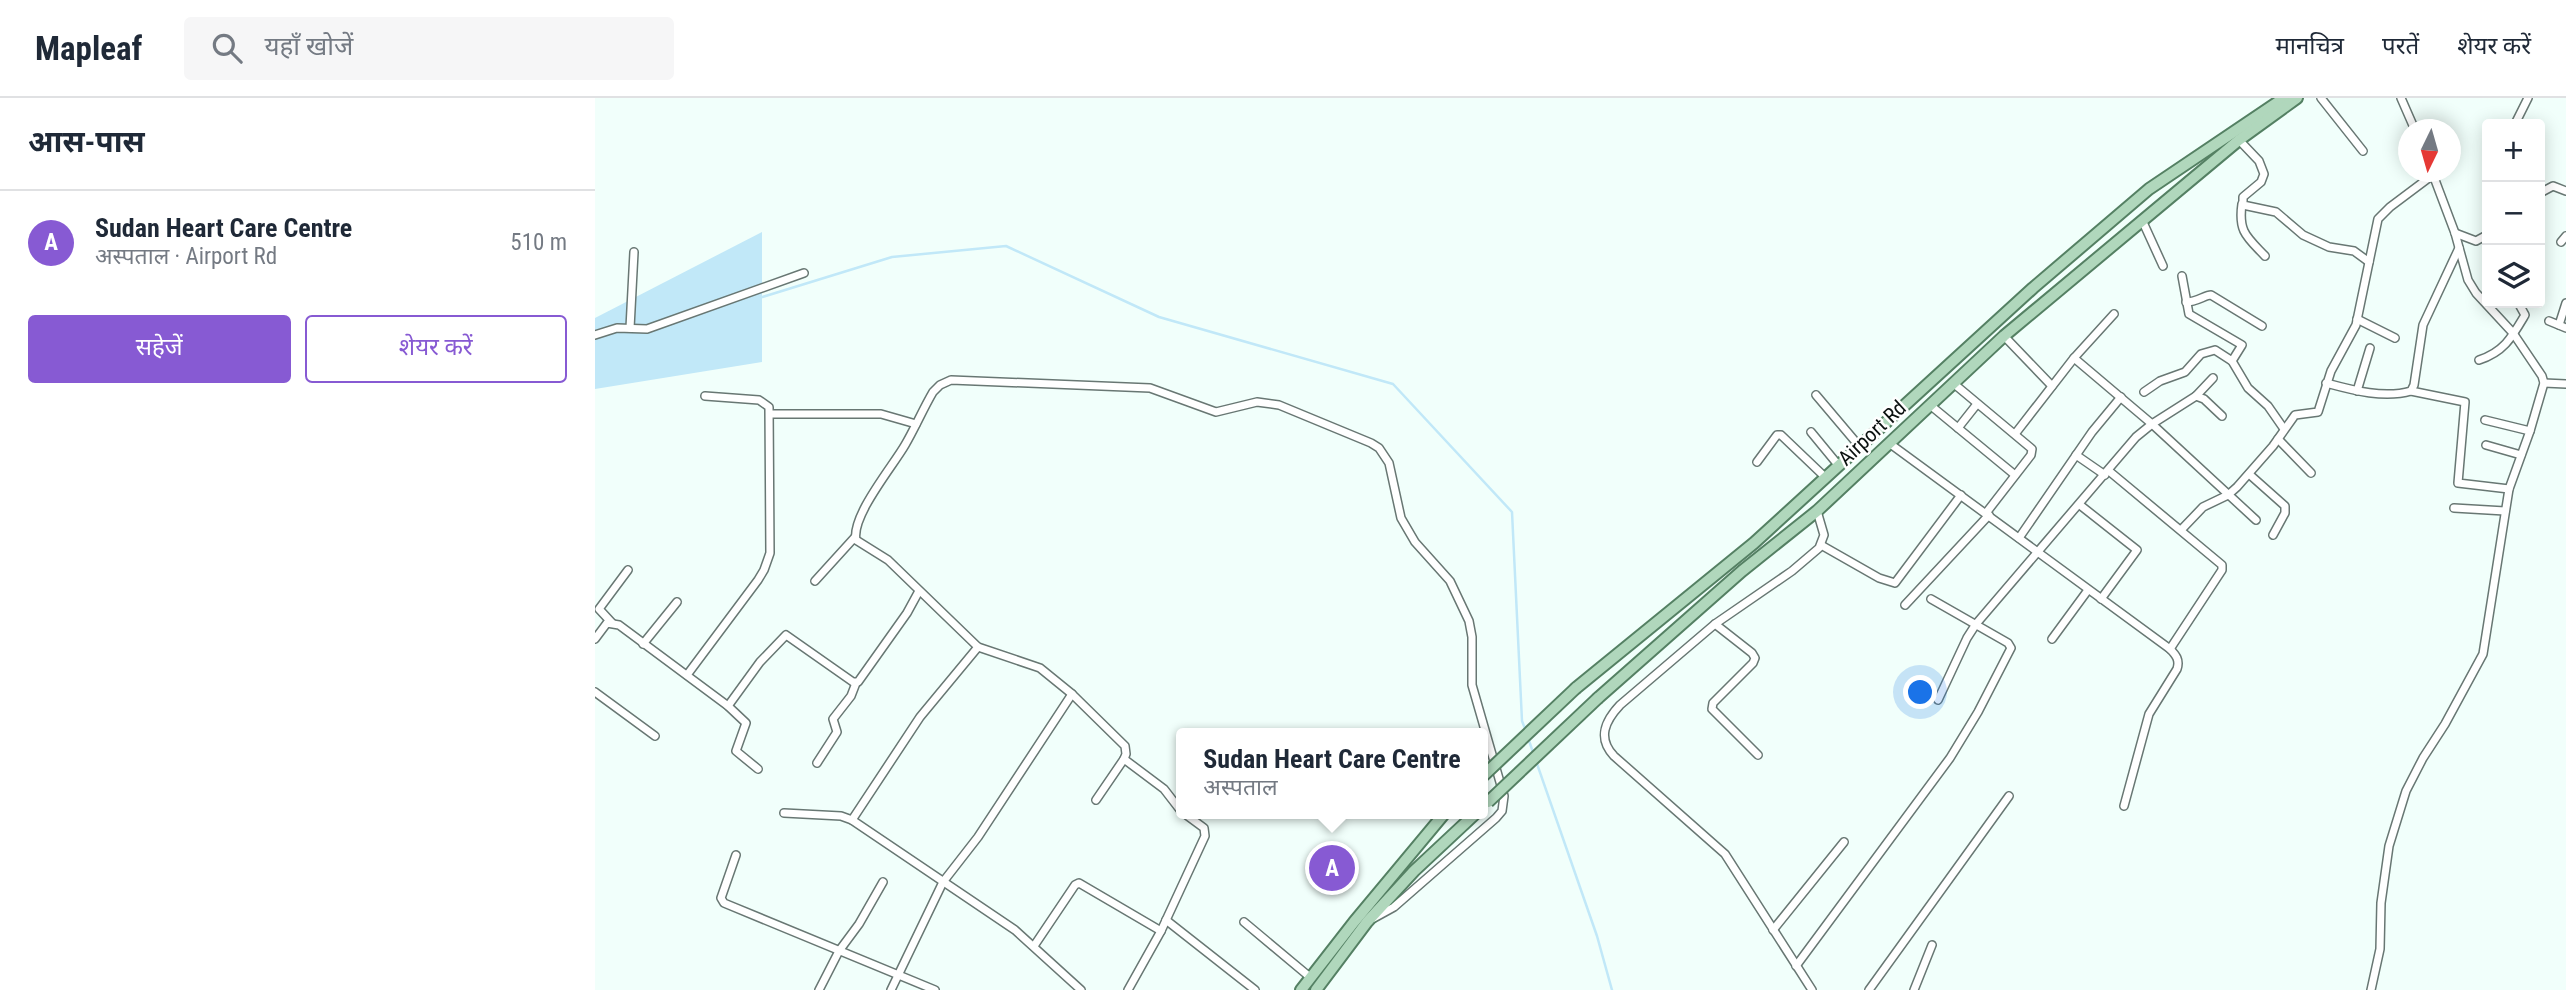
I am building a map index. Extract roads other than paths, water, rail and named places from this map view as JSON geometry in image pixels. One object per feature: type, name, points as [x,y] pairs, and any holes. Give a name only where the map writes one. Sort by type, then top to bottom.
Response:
[{"type":"main road","points":[[1488,770],[1576,688],[1754,543],[2033,288],[2149,189],[2284,98]]},
{"type":"main road","name":"Airport Rd","points":[[1488,802],[1598,698],[1742,571],[1817,511],[2004,336],[2239,140],[2298,98]]},
{"type":"main road","points":[[1301,990],[1440,819]]},
{"type":"main road","points":[[1316,990],[1368,920],[1414,871],[1470,819]]},
{"type":"street","points":[[2321,98],[2363,151]]},
{"type":"street","points":[[2401,98],[2410,119]]},
{"type":"street","points":[[2518,119],[2528,98]]},
{"type":"street","points":[[2239,140],[2259,161],[2264,174],[2261,182],[2243,197],[2240,221],[2243,232],[2265,256]]},
{"type":"street","points":[[2181,530],[2203,507],[2228,495],[2249,474],[2297,414],[2318,412],[2326,383],[2357,319],[2376,224],[2380,216],[2422,182]]},
{"type":"street","points":[[2371,990],[2380,950],[2381,903],[2389,846],[2406,791],[2483,654],[2508,489],[2530,431],[2544,383],[2514,334],[2476,293],[2466,275],[2455,233],[2436,182]]},
{"type":"street","points":[[2545,191],[2553,187],[2566,191]]},
{"type":"street","points":[[2242,204],[2245,207],[2279,213],[2303,235],[2329,247],[2354,251],[2369,262]]},
{"type":"street","points":[[2142,220],[2163,266]]},
{"type":"street","points":[[2455,233],[2476,241],[2482,239]]},
{"type":"street","points":[[2411,391],[2423,325],[2459,247]]},
{"type":"street","points":[[630,328],[634,253]]},
{"type":"street","points":[[595,335],[617,327],[647,330],[804,273]]},
{"type":"street","points":[[2182,276],[2191,317],[2242,345],[2232,361]]},
{"type":"street","points":[[2186,302],[2196,302],[2206,295],[2211,295],[2262,326]]},
{"type":"street","points":[[2549,321],[2562,326],[2566,303]]},
{"type":"street","points":[[2479,360],[2497,354],[2514,334],[2525,315],[2522,308]]},
{"type":"street","points":[[2015,434],[2074,358],[2114,314]]},
{"type":"street","points":[[2357,319],[2395,338]]},
{"type":"street","points":[[2004,336],[2052,386]]},
{"type":"street","points":[[2357,391],[2370,348]]},
{"type":"street","points":[[2144,391],[2185,372],[2195,358],[2215,350],[2232,361],[2248,388],[2268,406],[2284,429]]},
{"type":"street","points":[[2074,358],[2152,424],[2256,520]]},
{"type":"street","points":[[1938,700],[1966,638],[1976,624],[2039,554],[2136,437],[2196,396],[2213,378]]},
{"type":"street","points":[[1096,800],[1124,759],[1125,746],[1072,694],[1032,663],[978,647],[884,557],[862,545],[856,537],[856,529],[868,503],[933,392],[951,380],[1139,387],[1163,391],[1216,412],[1257,402],[1279,405],[1379,448],[1389,463],[1401,518],[1415,542],[1450,581],[1469,621],[1472,637],[1472,685],[1484,728]]},
{"type":"street","points":[[1905,605],[1987,514],[2032,451],[1953,383]]},
{"type":"street","points":[[2326,383],[2357,391],[2403,394],[2411,391],[2465,402],[2458,483],[2508,489]]},
{"type":"street","points":[[2544,383],[2566,384]]},
{"type":"street","points":[[1816,395],[1860,447]]},
{"type":"street","points":[[687,675],[758,580],[768,561],[770,414],[766,402],[705,396]]},
{"type":"street","points":[[2196,396],[2204,399],[2222,416]]},
{"type":"street","points":[[2019,538],[2105,414],[2121,397]]},
{"type":"street","points":[[1958,428],[1977,404]]},
{"type":"street","points":[[1930,405],[2015,475]]},
{"type":"street","points":[[770,414],[881,414],[916,424]]},
{"type":"street","points":[[2485,420],[2530,431]]},
{"type":"street","points":[[1811,432],[1839,466]]},
{"type":"street","points":[[1757,462],[1777,435],[1781,435],[1826,478]]},
{"type":"street","points":[[2278,439],[2311,473]]},
{"type":"street","points":[[1889,443],[2170,649],[2178,659],[2178,666],[2149,714],[2124,806]]},
{"type":"street","points":[[2486,446],[2521,455]]},
{"type":"street","points":[[2076,455],[2107,473],[2181,530],[2223,568],[2170,649]]},
{"type":"street","points":[[2249,474],[2285,506],[2285,513],[2273,534]]},
{"type":"street","points":[[1821,545],[1879,578],[1895,583],[1961,495]]},
{"type":"street","points":[[2080,505],[2137,551],[2101,599]]},
{"type":"street","points":[[2454,508],[2505,511]]},
{"type":"street","points":[[1812,990],[1725,854],[1614,757],[1604,741],[1605,724],[1620,705],[1715,624],[1792,570],[1821,545],[1824,535],[1817,511]]},
{"type":"street","points":[[815,581],[856,537]]},
{"type":"street","points":[[628,570],[600,607],[600,612],[728,706],[746,723],[736,751],[758,769]]},
{"type":"street","points":[[2052,639],[2088,590]]},
{"type":"street","points":[[817,763],[837,732],[833,719],[907,613],[919,591]]},
{"type":"street","points":[[1796,966],[1950,758],[1978,712],[2011,647],[1931,598]]},
{"type":"street","points":[[643,644],[677,602]]},
{"type":"street","points":[[595,639],[605,625],[612,623]]},
{"type":"street","points":[[1715,624],[1755,658],[1713,703],[1712,709],[1758,755]]},
{"type":"street","points":[[728,706],[760,662],[786,635],[856,683]]},
{"type":"street","points":[[852,820],[921,716],[978,647]]},
{"type":"street","points":[[595,692],[655,736]]},
{"type":"street","points":[[891,990],[943,882],[978,836],[1072,694]]},
{"type":"street","points":[[1368,920],[1385,913],[1401,901],[1496,818],[1504,804],[1504,796],[1488,740]]},
{"type":"street","points":[[1124,759],[1164,789],[1176,804]]},
{"type":"street","points":[[1869,990],[2009,796]]},
{"type":"street","points":[[784,813],[841,816],[852,820],[1000,919],[1034,946],[1081,990]]},
{"type":"street","points":[[1128,990],[1166,920],[1205,836],[1204,828],[1192,819]]},
{"type":"street","points":[[1773,930],[1844,842]]},
{"type":"street","points":[[736,855],[721,898],[724,903],[935,990]]},
{"type":"street","points":[[819,990],[838,951],[859,925],[883,882]]},
{"type":"street","points":[[1034,946],[1079,883],[1161,930]]},
{"type":"street","points":[[1166,920],[1255,990]]},
{"type":"street","points":[[1244,922],[1311,978]]},
{"type":"street","points":[[1914,990],[1932,946]]},
{"type":"water","points":[[762,232],[762,362],[595,389],[595,318]]},
{"type":"waterway","points":[[759,298],[892,257],[1006,246],[1159,317],[1393,384],[1512,512],[1522,721],[1526,731]]},
{"type":"waterway","points":[[1528,738],[1534,755]]},
{"type":"waterway","points":[[1536,761],[1597,936],[1612,990]]},
{"type":"place","name":"Sudan Heart Care Centre","points":[[1332,868]]}]
